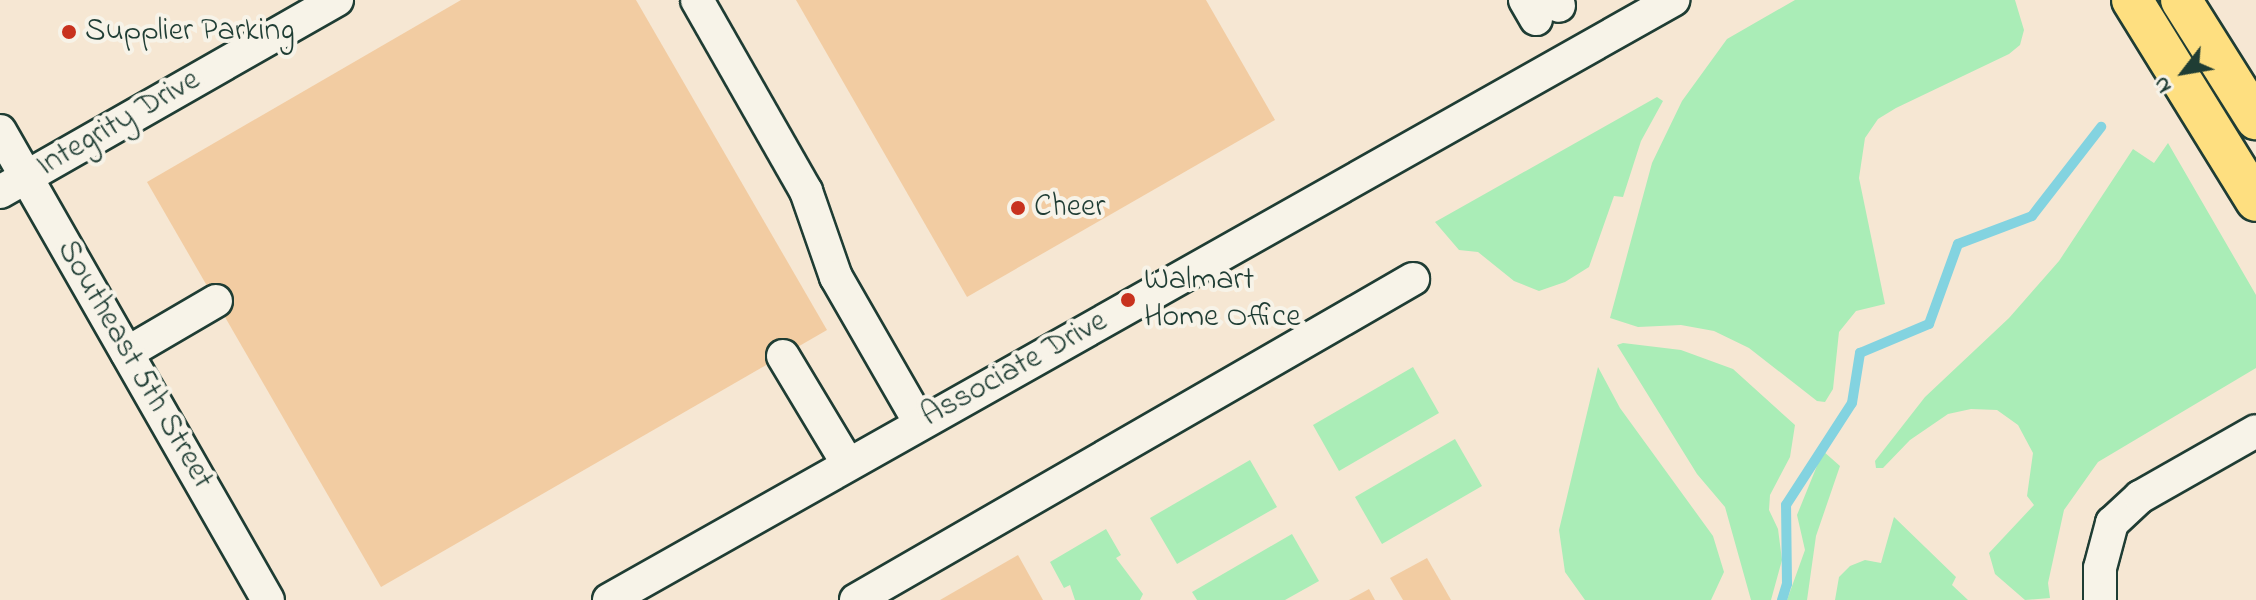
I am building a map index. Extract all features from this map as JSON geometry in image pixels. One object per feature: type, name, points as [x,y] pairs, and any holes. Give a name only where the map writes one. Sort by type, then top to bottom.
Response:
[{"type":"main road","points":[[2132,0],[2256,201]]},
{"type":"main road","points":[[2181,0],[2256,119]]},
{"type":"street","name":"Integrity Drive","points":[[13,185],[337,0]]},
{"type":"street","points":[[697,0],[806,191],[836,277],[920,423]]},
{"type":"street","name":"Associate Drive","points":[[609,600],[1673,0]]},
{"type":"street","name":"Southeast 5th Street","points":[[0,131],[13,185],[127,353],[268,600]]},
{"type":"street","points":[[856,600],[1413,279]]},
{"type":"street","points":[[127,353],[216,301]]},
{"type":"street","points":[[783,356],[848,464]]},
{"type":"street","points":[[2100,600],[2100,568],[2112,523],[2140,497],[2256,431]]},
{"type":"shaded area","name":"Walmart Home Office","points":[[0,0],[2256,0],[2256,600],[0,600]]},
{"type":"green space","points":[[1795,0],[2015,0],[2024,30],[2020,45],[2009,54],[1896,108],[1878,119],[1865,138],[1859,178],[1885,304],[1856,311],[1839,332],[1833,389],[1825,402],[1817,401],[1749,348],[1714,331],[1681,325],[1638,327],[1610,318],[1652,163],[1682,101],[1727,39]]},
{"type":"green space","points":[[1657,97],[1663,101],[1641,141],[1623,197],[1614,196],[1589,267],[1565,282],[1539,291],[1514,281],[1478,252],[1459,250],[1435,222]]},
{"type":"green space","points":[[2168,143],[2256,295],[2256,368],[2098,462],[2064,510],[2048,583],[2050,598],[2025,600],[1995,574],[1989,553],[2034,505],[2027,496],[2033,453],[2018,425],[1997,410],[1971,409],[1948,414],[1910,440],[1883,468],[1876,468],[1875,461],[1925,397],[2009,318],[2059,261],[2133,149],[2154,163]]},
{"type":"green space","points":[[1623,343],[1681,350],[1733,369],[1795,425],[1790,457],[1770,495],[1769,510],[1778,529],[1782,560],[1771,600],[1751,600],[1725,507],[1697,474],[1617,345]]},
{"type":"green space","points":[[1413,367],[1439,413],[1339,471],[1313,425]]},
{"type":"green space","points":[[1598,367],[1620,408],[1713,536],[1724,572],[1711,600],[1585,600],[1565,572],[1559,530]]},
{"type":"green space","points":[[1455,439],[1482,486],[1382,544],[1355,497]]},
{"type":"green space","points":[[1823,451],[1840,466],[1816,536],[1807,600],[1787,600],[1805,550],[1797,515]]},
{"type":"green space","points":[[1250,460],[1277,507],[1177,564],[1150,518]]},
{"type":"green space","points":[[1894,517],[1956,577],[1952,585],[1968,600],[1835,600],[1839,577],[1850,566],[1865,560],[1881,563]]},
{"type":"green space","points":[[1106,529],[1121,555],[1116,558],[1143,594],[1140,600],[1075,600],[1070,585],[1064,588],[1050,562]]},
{"type":"green space","points":[[1292,534],[1319,581],[1285,600],[1197,600],[1192,592]]},
{"type":"building","points":[[461,0],[636,0],[827,330],[381,587],[147,182]]},
{"type":"building","name":"Cheer","points":[[796,0],[1206,0],[1275,120],[967,297]]},
{"type":"building","points":[[1018,555],[1043,600],[940,600]]},
{"type":"building","points":[[1427,558],[1451,600],[1403,600],[1390,578]]},
{"type":"building","points":[[1369,589],[1375,600],[1349,600]]},
{"type":"waterway","points":[[1782,600],[1787,584],[1786,505],[1852,403],[1860,353],[1929,324],[1958,244],[2032,216],[2101,127]]},
{"type":"place","name":"Supplier Parking","points":[[69,32]]},
{"type":"place","name":"Cheer","points":[[1018,208]]},
{"type":"place","name":"Walmart Home Office","points":[[1128,300]]}]
